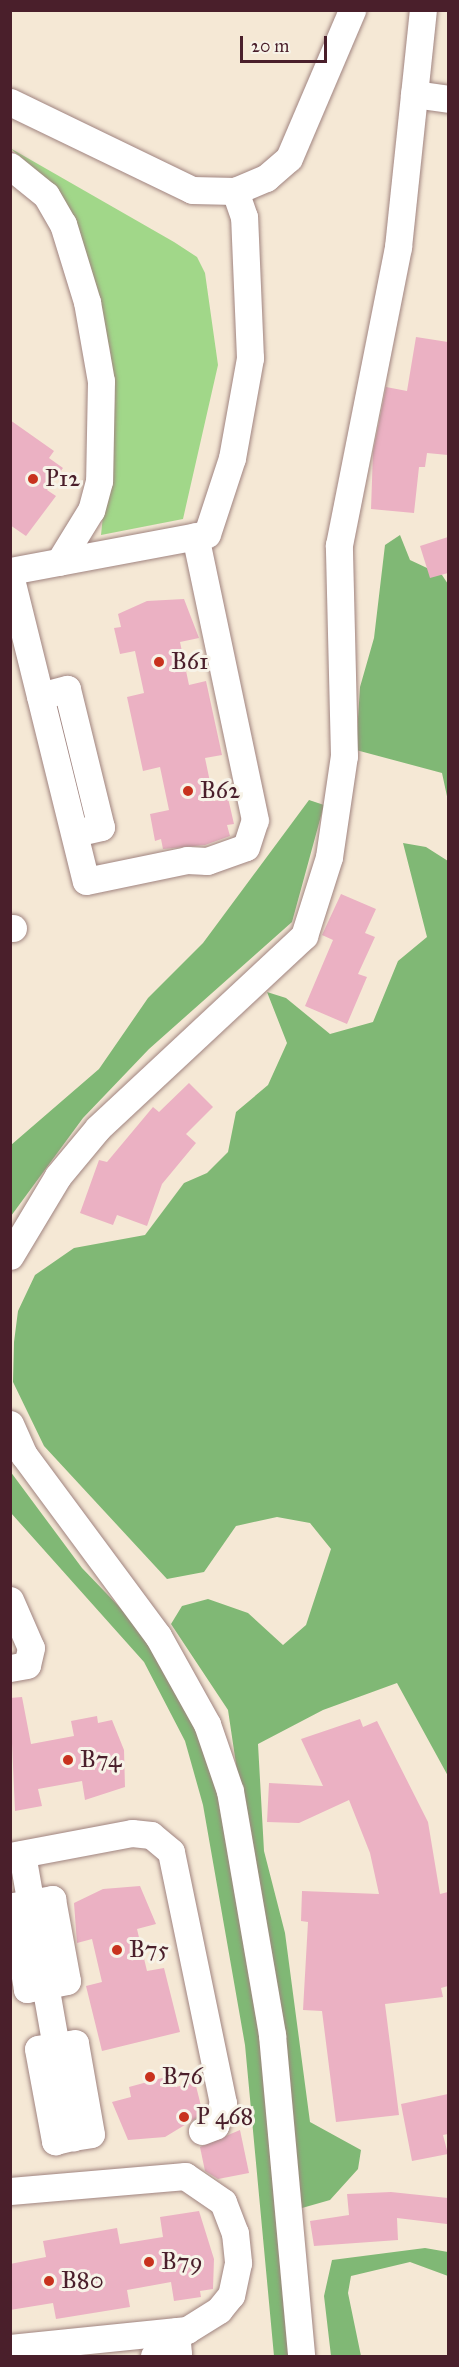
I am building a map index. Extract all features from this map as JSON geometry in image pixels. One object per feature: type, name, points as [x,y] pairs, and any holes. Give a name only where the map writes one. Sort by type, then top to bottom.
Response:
[{"type":"street","points":[[10,102],[192,190],[235,191],[266,178],[289,158],[339,53],[352,10]]},
{"type":"street","points":[[10,1256],[58,1176],[99,1128],[304,936],[329,857],[344,756],[339,545],[398,247],[423,10]]},
{"type":"street","points":[[414,94],[448,99]]},
{"type":"street","points":[[10,166],[46,195],[63,224],[85,291],[101,381],[99,481],[91,510],[58,562]]},
{"type":"street","points":[[195,536],[255,820],[252,839],[237,853],[207,861],[187,860],[86,881],[75,833],[101,827],[67,689],[40,696],[10,573],[58,562],[195,536],[207,534],[220,498],[250,358],[244,218],[235,191]]},
{"type":"street","points":[[10,1424],[24,1455],[158,1636],[207,1724],[230,1791],[272,2036],[301,2356]]},
{"type":"street","points":[[10,1600],[31,1648],[27,1665],[10,1668]]},
{"type":"street","points":[[31,1903],[16,1855],[132,1833],[151,1835],[171,1852],[223,2103],[215,2126],[202,2131]]},
{"type":"street","points":[[52,1899],[67,1981],[46,1985],[27,1989],[12,1906],[52,1899]]},
{"type":"street","points":[[46,1985],[56,2046]]},
{"type":"street","points":[[75,2043],[91,2134],[55,2141],[39,2049],[56,2046],[75,2043]]},
{"type":"street","points":[[10,2191],[169,2175],[185,2176],[212,2191],[235,2233],[237,2279],[219,2310],[204,2323],[176,2331],[39,2351],[10,2348]]},
{"type":"street","points":[[154,2356],[178,2354],[176,2331]]},
{"type":"green space","points":[[10,148],[174,242],[197,257],[205,273],[218,365],[183,519],[101,535],[115,400],[110,350],[95,292],[51,183]]},
{"type":"green space","points":[[400,535],[410,560],[442,575],[448,584],[448,801],[442,773],[356,750],[360,687],[374,638],[385,545]]},
{"type":"green space","points":[[309,800],[324,805],[292,922],[149,1049],[83,1118],[11,1216],[11,1145],[99,1069],[148,998],[203,943]]},
{"type":"green space","points":[[403,843],[426,847],[448,861],[448,1776],[397,1683],[323,1710],[258,1744],[264,1851],[285,1933],[310,2122],[361,2150],[358,2169],[330,2200],[302,2208],[228,1710],[171,1624],[182,1606],[208,1599],[248,1613],[283,1645],[306,1625],[331,1549],[310,1523],[277,1517],[236,1526],[204,1572],[167,1579],[44,1446],[13,1382],[14,1342],[18,1311],[35,1275],[74,1248],[145,1235],[184,1183],[207,1173],[228,1152],[236,1112],[268,1085],[287,1043],[267,992],[286,998],[330,1034],[373,1022],[398,961],[427,937]]},
{"type":"green space","points":[[10,1471],[82,1568],[155,1644],[200,1730],[222,1794],[266,2040],[289,2356],[274,2356],[245,2045],[203,1805],[185,1741],[144,1662],[11,1513]]},
{"type":"green space","points":[[425,2248],[448,2252],[448,2276],[410,2262],[351,2276],[348,2293],[361,2356],[331,2356],[324,2296],[332,2260]]},
{"type":"building","points":[[416,337],[448,342],[448,455],[427,453],[425,467],[419,467],[414,513],[371,509],[373,452],[386,387],[407,391]]},
{"type":"building","name":"P12","points":[[10,420],[54,451],[49,458],[63,468],[47,490],[56,496],[26,536],[10,525]]},
{"type":"building","points":[[448,537],[448,573],[430,578],[420,546]]},
{"type":"building","points":[[184,599],[199,638],[180,642],[189,685],[206,681],[222,755],[205,758],[214,801],[228,798],[234,824],[227,825],[230,836],[205,845],[163,849],[161,839],[155,841],[150,814],[169,810],[160,767],[143,771],[127,697],[144,693],[135,651],[120,654],[114,628],[121,627],[118,614],[147,601]]},
{"type":"building","points":[[341,894],[376,909],[365,933],[375,937],[358,974],[367,977],[347,1024],[305,1006],[333,940],[322,935]]},
{"type":"building","points":[[189,1083],[213,1107],[186,1134],[196,1143],[162,1184],[147,1226],[117,1215],[113,1225],[80,1213],[99,1160],[107,1162],[153,1107],[159,1112]]},
{"type":"building","name":"B74","points":[[22,1697],[31,1744],[74,1736],[71,1721],[97,1716],[98,1723],[112,1720],[124,1750],[125,1787],[85,1800],[82,1781],[38,1789],[42,1806],[15,1811],[10,1698]]},
{"type":"building","points":[[360,1719],[363,1727],[377,1721],[428,1822],[440,1894],[448,1892],[448,1986],[441,1988],[443,1997],[385,2004],[399,2115],[336,2122],[322,2011],[303,2010],[308,1922],[301,1921],[302,1891],[379,1894],[370,1853],[349,1800],[299,1823],[267,1822],[269,1783],[323,1786],[301,1739]]},
{"type":"building","name":"B75","points":[[140,1886],[156,1924],[137,1929],[147,1971],[164,1968],[180,2032],[102,2051],[86,1986],[102,1982],[92,1939],[77,1943],[74,1903],[103,1889]]},
{"type":"building","points":[[173,2075],[176,2087],[195,2082],[203,2114],[165,2137],[128,2140],[112,2102],[131,2097],[129,2087]]},
{"type":"building","points":[[448,2094],[448,2134],[443,2135],[448,2154],[412,2161],[401,2104]]},
{"type":"building","points":[[240,2130],[249,2173],[218,2179],[205,2171],[200,2147]]},
{"type":"building","points":[[391,2192],[448,2198],[447,2224],[397,2218],[398,2240],[314,2246],[310,2221],[349,2215],[347,2194]]},
{"type":"building","points":[[199,2211],[214,2259],[213,2289],[200,2291],[201,2297],[174,2301],[171,2282],[127,2290],[130,2307],[56,2319],[53,2303],[10,2310],[10,2264],[46,2257],[43,2241],[117,2228],[120,2244],[163,2237],[160,2217]]},
{"type":"place","name":"P12","points":[[33,479]]},
{"type":"place","name":"B61","points":[[159,662]]},
{"type":"place","name":"B62","points":[[188,791]]},
{"type":"place","name":"B74","points":[[68,1760]]},
{"type":"place","name":"B75","points":[[117,1950]]},
{"type":"place","name":"B76","points":[[150,2077]]},
{"type":"place","name":"P 468","points":[[184,2117]]},
{"type":"place","name":"B79","points":[[149,2262]]},
{"type":"place","name":"B80","points":[[49,2281]]}]
